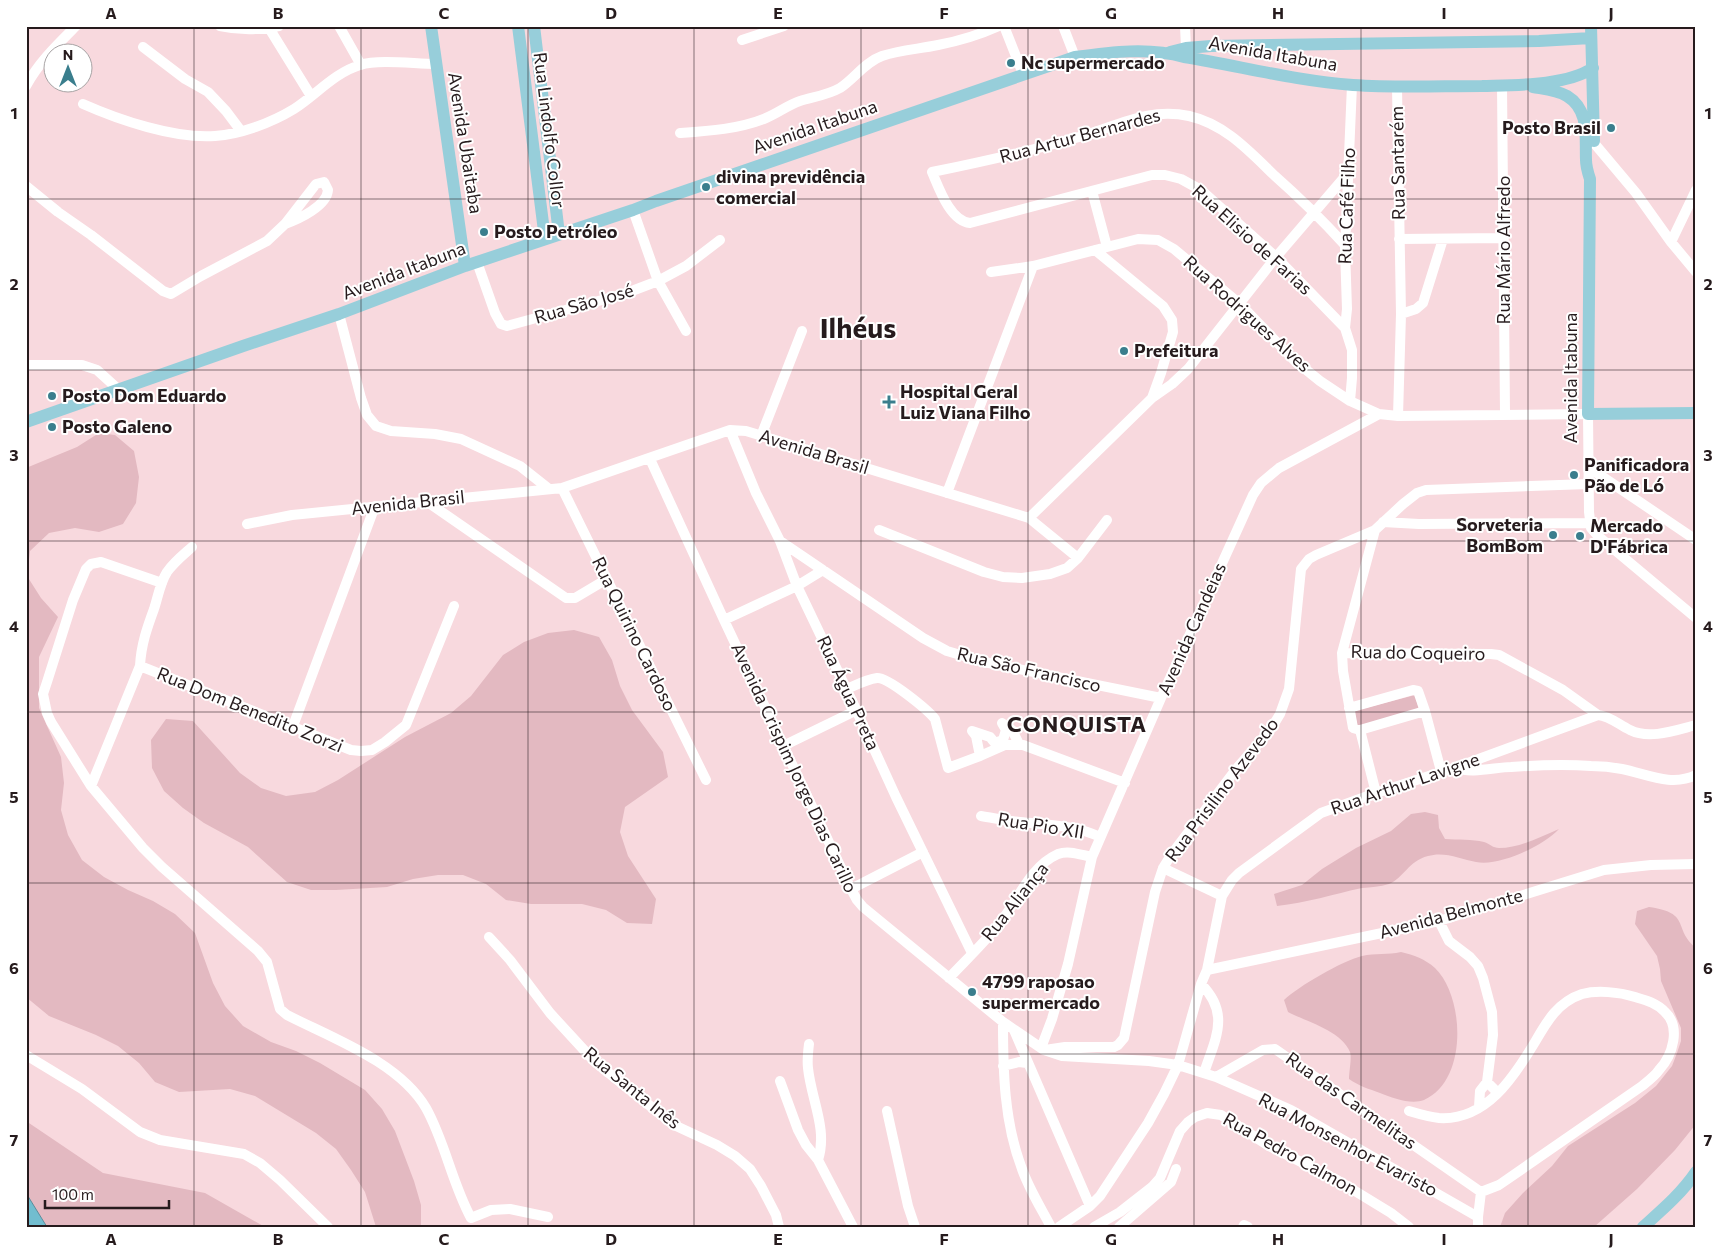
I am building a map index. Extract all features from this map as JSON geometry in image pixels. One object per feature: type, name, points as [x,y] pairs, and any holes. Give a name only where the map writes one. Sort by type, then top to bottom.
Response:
[{"type":"main road","name":"Avenida Ubaitaba","points":[[431,26],[471,264]]},
{"type":"main road","name":"Rua Lindolfo Collor","points":[[518,26],[545,239]]},
{"type":"main road","name":"Rua Lindolfo Collor","points":[[534,26],[558,234]]},
{"type":"main road","points":[[1167,52],[1186,48],[1234,46],[1539,41],[1591,32],[1593,68]]},
{"type":"main road","points":[[1231,65],[1234,46]]},
{"type":"main road","name":"Avenida Itabuna","points":[[26,422],[339,314],[471,264],[1075,57],[1104,53],[1167,52],[1184,57],[1320,81],[1352,85],[1397,87],[1526,85],[1577,77],[1593,68],[1594,162],[1590,179]]},
{"type":"main road","name":"Avenida Itabuna","points":[[1526,85],[1566,95],[1575,102],[1584,121],[1586,160],[1590,179],[1588,414]]},
{"type":"main road","points":[[1588,414],[1696,414]]},
{"type":"main road","points":[[1643,1227],[1669,1204],[1687,1185],[1696,1172]]},
{"type":"street","points":[[26,86],[46,55],[76,26]]},
{"type":"street","points":[[220,26],[238,29],[274,27],[311,96]]},
{"type":"street","points":[[339,26],[361,65]]},
{"type":"street","points":[[742,40],[753,31],[784,26]]},
{"type":"street","points":[[680,133],[724,129],[766,118],[798,102],[829,93],[840,87],[879,57],[893,52],[966,39],[999,26]]},
{"type":"street","points":[[1004,26],[1023,74]]},
{"type":"street","points":[[1063,26],[1075,57]]},
{"type":"street","points":[[1185,26],[1186,48]]},
{"type":"street","points":[[143,47],[185,79],[208,92],[241,131]]},
{"type":"street","points":[[83,104],[102,113],[138,123],[181,133],[214,136],[241,131],[286,113],[341,74],[361,65],[378,63],[436,64]]},
{"type":"street","name":"Rua Café Filho","points":[[1345,328],[1345,245],[1352,85]]},
{"type":"street","name":"Rua Mário Alfredo","points":[[1502,86],[1505,414]]},
{"type":"street","name":"Rua Santarém","points":[[1397,87],[1401,314],[1398,416]]},
{"type":"street","name":"Rua Artur Bernardes","points":[[975,222],[965,222],[952,211],[946,204],[932,172],[1080,137],[1148,114],[1170,113],[1190,116],[1213,124],[1236,139],[1314,212],[1345,245]]},
{"type":"street","points":[[1594,142],[1636,193],[1671,242],[1696,272]]},
{"type":"street","points":[[1078,558],[1029,518],[1152,398],[1172,384],[1188,369],[1276,257],[1348,173]]},
{"type":"street","name":"Rua Elisio de Farias","points":[[975,222],[1152,175],[1165,175],[1181,179],[1201,190],[1276,257],[1345,328]]},
{"type":"street","points":[[26,186],[162,290],[171,294],[267,240],[285,224]]},
{"type":"street","points":[[1671,242],[1696,190]]},
{"type":"street","points":[[1092,191],[1107,247]]},
{"type":"street","points":[[633,210],[658,282],[686,332]]},
{"type":"street","name":"Rua Santarém","points":[[1399,239],[1504,238]]},
{"type":"street","name":"Rua Rodrigues Alves","points":[[991,272],[1033,266],[1138,239],[1158,240],[1179,253],[1240,304],[1294,360],[1320,381],[1350,401],[1379,414],[1398,416],[1588,414]]},
{"type":"street","points":[[1401,314],[1416,309],[1423,303],[1443,239]]},
{"type":"street","name":"Rua São José","points":[[471,264],[495,313],[504,326],[624,294],[658,282],[686,266],[720,240]]},
{"type":"street","points":[[1095,250],[1163,306],[1172,320],[1173,332],[1171,341],[1152,398]]},
{"type":"street","points":[[947,493],[1033,266]]},
{"type":"street","points":[[339,314],[361,398],[368,415],[376,426],[391,431],[435,434],[460,439],[520,466],[549,489]]},
{"type":"street","points":[[1345,328],[1352,350],[1350,401]]},
{"type":"street","points":[[761,436],[802,331]]},
{"type":"street","points":[[26,365],[82,365],[97,370],[119,390]]},
{"type":"street","name":"Avenida Candeias","points":[[1043,1049],[1068,964],[1092,857],[1246,508],[1261,483],[1279,468],[1379,414]]},
{"type":"street","name":"Avenida Itabuna","points":[[1588,414],[1590,523]]},
{"type":"street","name":"Avenida Brasil","points":[[247,524],[292,515],[562,488],[730,430],[746,431],[1029,518]]},
{"type":"street","name":"Rua Água Preta","points":[[730,430],[756,493],[780,541],[797,586],[972,953]]},
{"type":"street","name":"Avenida Crispim Jorge Dias Carillo","points":[[650,459],[783,746],[851,889],[863,907],[1003,1022],[1054,1055],[1149,1061],[1178,1065]]},
{"type":"street","points":[[1588,467],[1696,540]]},
{"type":"street","points":[[1425,711],[1360,730],[1353,728],[1343,671],[1342,653],[1375,530],[1417,493],[1426,490],[1588,484]]},
{"type":"street","name":"Rua Quirino Cardoso","points":[[562,488],[706,780]]},
{"type":"street","points":[[426,501],[566,598],[575,598],[607,579]]},
{"type":"street","points":[[293,726],[375,506]]},
{"type":"street","points":[[879,530],[984,572],[1003,577],[1022,578],[1050,574],[1067,568],[1078,558],[1107,520]]},
{"type":"street","points":[[1383,522],[1419,524],[1590,523],[1591,528],[1598,536],[1696,618]]},
{"type":"street","name":"Rua Prisilino Azevedo","points":[[1043,1049],[1114,1047],[1121,1043],[1125,1035],[1155,892],[1163,868],[1237,768],[1271,729],[1280,714],[1289,689],[1300,575],[1304,564],[1316,555],[1375,530]]},
{"type":"street","name":"Rua São Francisco","points":[[780,541],[923,638],[947,651],[984,662],[1161,698]]},
{"type":"street","points":[[91,786],[140,666],[144,639],[162,583],[178,559],[192,547]]},
{"type":"street","points":[[162,583],[101,562],[91,564],[86,570],[73,600],[43,694],[50,722],[91,786],[144,848],[162,867],[258,951],[267,962],[280,1009],[287,1015],[349,1045],[384,1066],[416,1093],[426,1109],[449,1162],[469,1222],[491,1210],[510,1209],[548,1217]]},
{"type":"street","points":[[724,620],[797,586],[823,570]]},
{"type":"street","name":"Rua Dom Benedito Zorzi","points":[[140,666],[351,750],[361,752],[372,750],[386,742],[406,725],[454,606]]},
{"type":"street","name":"Rua do Coqueiro","points":[[1342,653],[1499,655],[1563,690],[1598,715],[1605,716],[1632,732],[1642,734],[1663,733],[1696,725]]},
{"type":"street","points":[[847,689],[876,678],[882,679],[924,708],[935,719],[948,768],[1005,745],[1019,744],[1126,783]]},
{"type":"street","points":[[1349,708],[1415,690],[1418,691],[1441,771]]},
{"type":"street","points":[[783,746],[857,710]]},
{"type":"street","name":"Rua Arthur Lavigne","points":[[1059,1227],[1090,1206],[1100,1196],[1164,1094],[1178,1065],[1201,984],[1207,970],[1222,896],[1239,873],[1320,813],[1457,767],[1598,715]]},
{"type":"street","points":[[980,756],[976,736],[972,731],[990,737],[995,743],[1003,740],[1006,730],[1002,723],[1012,730],[1019,744]]},
{"type":"street","points":[[1360,730],[1376,793]]},
{"type":"street","points":[[1457,767],[1470,770],[1509,766],[1590,766],[1624,769],[1656,778],[1672,780],[1682,780],[1696,775]]},
{"type":"street","name":"Rua Pio XII","points":[[982,816],[1015,822],[1086,830],[1100,838]]},
{"type":"street","points":[[851,889],[923,852]]},
{"type":"street","name":"Rua Aliança","points":[[949,978],[1001,922],[1033,874],[1046,861],[1060,853],[1069,852],[1092,857]]},
{"type":"street","name":"Avenida Belmonte","points":[[1207,970],[1439,921],[1604,870],[1651,865],[1696,864]]},
{"type":"street","points":[[1163,868],[1222,896]]},
{"type":"street","points":[[1439,921],[1449,940],[1478,966],[1492,1012],[1493,1035],[1487,1082],[1479,1096],[1479,1107]]},
{"type":"street","name":"Rua Santa Inês","points":[[490,937],[550,1013],[595,1062],[674,1125],[717,1145],[750,1168],[776,1215],[779,1227]]},
{"type":"street","points":[[1201,984],[1211,994],[1219,1014],[1218,1029],[1204,1073]]},
{"type":"street","points":[[1409,1111],[1440,1118],[1470,1113],[1479,1107],[1498,1093],[1516,1073],[1555,1011],[1566,1001],[1583,994],[1608,992],[1649,1001],[1664,1011],[1671,1019],[1674,1028],[1674,1042],[1669,1056],[1660,1070],[1642,1086],[1499,1185],[1481,1192],[1478,1222]]},
{"type":"street","points":[[1003,1022],[1003,1066],[1012,1137],[1022,1169],[1051,1227]]},
{"type":"street","points":[[1014,1030],[1090,1206]]},
{"type":"street","points":[[809,1044],[808,1070],[822,1138],[818,1160]]},
{"type":"street","name":"Rua das Carmelitas","points":[[1216,1077],[1263,1050],[1275,1049],[1481,1192]]},
{"type":"street","points":[[26,1055],[82,1089],[140,1132],[160,1140],[244,1154],[260,1163],[328,1227]]},
{"type":"street","points":[[1003,1066],[1019,1062],[1027,1063]]},
{"type":"street","name":"Rua Monsenhor Evaristo","points":[[1178,1065],[1216,1077],[1291,1110],[1478,1222]]},
{"type":"street","points":[[780,1081],[798,1130],[806,1145],[818,1160],[853,1227]]},
{"type":"street","points":[[1487,1082],[1498,1093]]},
{"type":"street","points":[[886,1112],[908,1206],[915,1227]]},
{"type":"street","name":"Rua Pedro Calmon","points":[[1094,1227],[1120,1212],[1152,1187],[1160,1178],[1180,1131],[1195,1116],[1207,1113],[1221,1115],[1269,1146],[1338,1180],[1410,1227]]},
{"type":"street","points":[[1119,1227],[1171,1182],[1176,1168]]},
{"type":"shaded area","points":[[99,433],[115,435],[134,451],[139,477],[136,503],[123,524],[99,532],[75,528],[49,533],[30,551],[27,576],[41,598],[58,617],[39,657],[39,708],[61,757],[64,783],[61,810],[68,835],[82,860],[104,877],[175,914],[195,933],[213,983],[225,1006],[243,1026],[271,1042],[296,1051],[320,1063],[365,1090],[382,1109],[395,1131],[421,1205],[421,1227],[376,1227],[365,1192],[336,1149],[316,1133],[255,1096],[230,1089],[179,1092],[155,1082],[139,1063],[118,1046],[49,1016],[26,997],[26,468],[77,447]]},
{"type":"shaded area","points":[[574,630],[599,637],[612,660],[620,686],[632,710],[663,752],[668,777],[625,807],[620,832],[628,856],[656,899],[652,924],[627,923],[606,910],[582,904],[531,904],[506,900],[486,884],[463,875],[438,875],[413,879],[387,887],[311,890],[287,882],[248,847],[204,823],[183,808],[164,791],[152,768],[151,740],[166,719],[193,721],[240,773],[261,788],[286,796],[315,792],[338,780],[405,737],[451,713],[471,696],[503,655],[524,642],[548,633]]},
{"type":"shaded area","points":[[1415,695],[1419,710],[1358,727],[1354,711]]},
{"type":"shaded area","points":[[1425,812],[1438,815],[1439,828],[1445,839],[1479,841],[1497,848],[1507,848],[1522,844],[1559,829],[1543,842],[1508,858],[1486,863],[1440,854],[1428,856],[1421,858],[1411,865],[1399,878],[1389,884],[1277,906],[1274,894],[1302,885],[1322,869],[1356,848],[1391,831],[1411,814]]},
{"type":"shaded area","points":[[1649,907],[1671,913],[1676,917],[1689,941],[1696,948],[1696,1124],[1675,1150],[1637,1189],[1594,1227],[1500,1227],[1505,1213],[1552,1166],[1568,1146],[1635,1103],[1656,1086],[1672,1066],[1681,1041],[1681,1028],[1661,981],[1657,956],[1635,924],[1637,911]]},
{"type":"shaded area","points":[[1401,952],[1419,958],[1435,968],[1445,981],[1452,998],[1456,1018],[1455,1058],[1449,1075],[1438,1090],[1424,1100],[1413,1102],[1396,1099],[1349,1079],[1351,1054],[1346,1045],[1331,1032],[1288,1012],[1284,1000],[1300,988],[1343,963],[1367,955]]},
{"type":"shaded area","points":[[26,1121],[103,1173],[205,1193],[265,1227],[47,1227],[26,1193]]},
{"type":"water","points":[[26,1193],[47,1227],[26,1227]]},
{"type":"place","name":"Nc supermercado","points":[[1011,63]]},
{"type":"place","name":"Posto Brasil","points":[[1611,128]]},
{"type":"place","name":"divina previdência comercial","points":[[706,187]]},
{"type":"place","name":"Posto Petróleo","points":[[484,232]]},
{"type":"place","name":"Prefeitura","points":[[1124,351]]},
{"type":"place","name":"Posto Dom Eduardo","points":[[52,396]]},
{"type":"place","name":"Hospital Geral Luiz Viana Filho","points":[[889,402]]},
{"type":"place","name":"Posto Galeno","points":[[52,427]]},
{"type":"place","name":"Panificadora Pão de Ló","points":[[1574,475]]},
{"type":"place","name":"Sorveteria BomBom","points":[[1553,535]]},
{"type":"place","name":"Mercado D'Fábrica","points":[[1580,536]]},
{"type":"place","name":"4799 raposao supermercado","points":[[972,992]]},
{"type":"district","name":"Ilhéus","points":[[858,328]]},
{"type":"district","name":"CONQUISTA","points":[[1077,724]]}]
